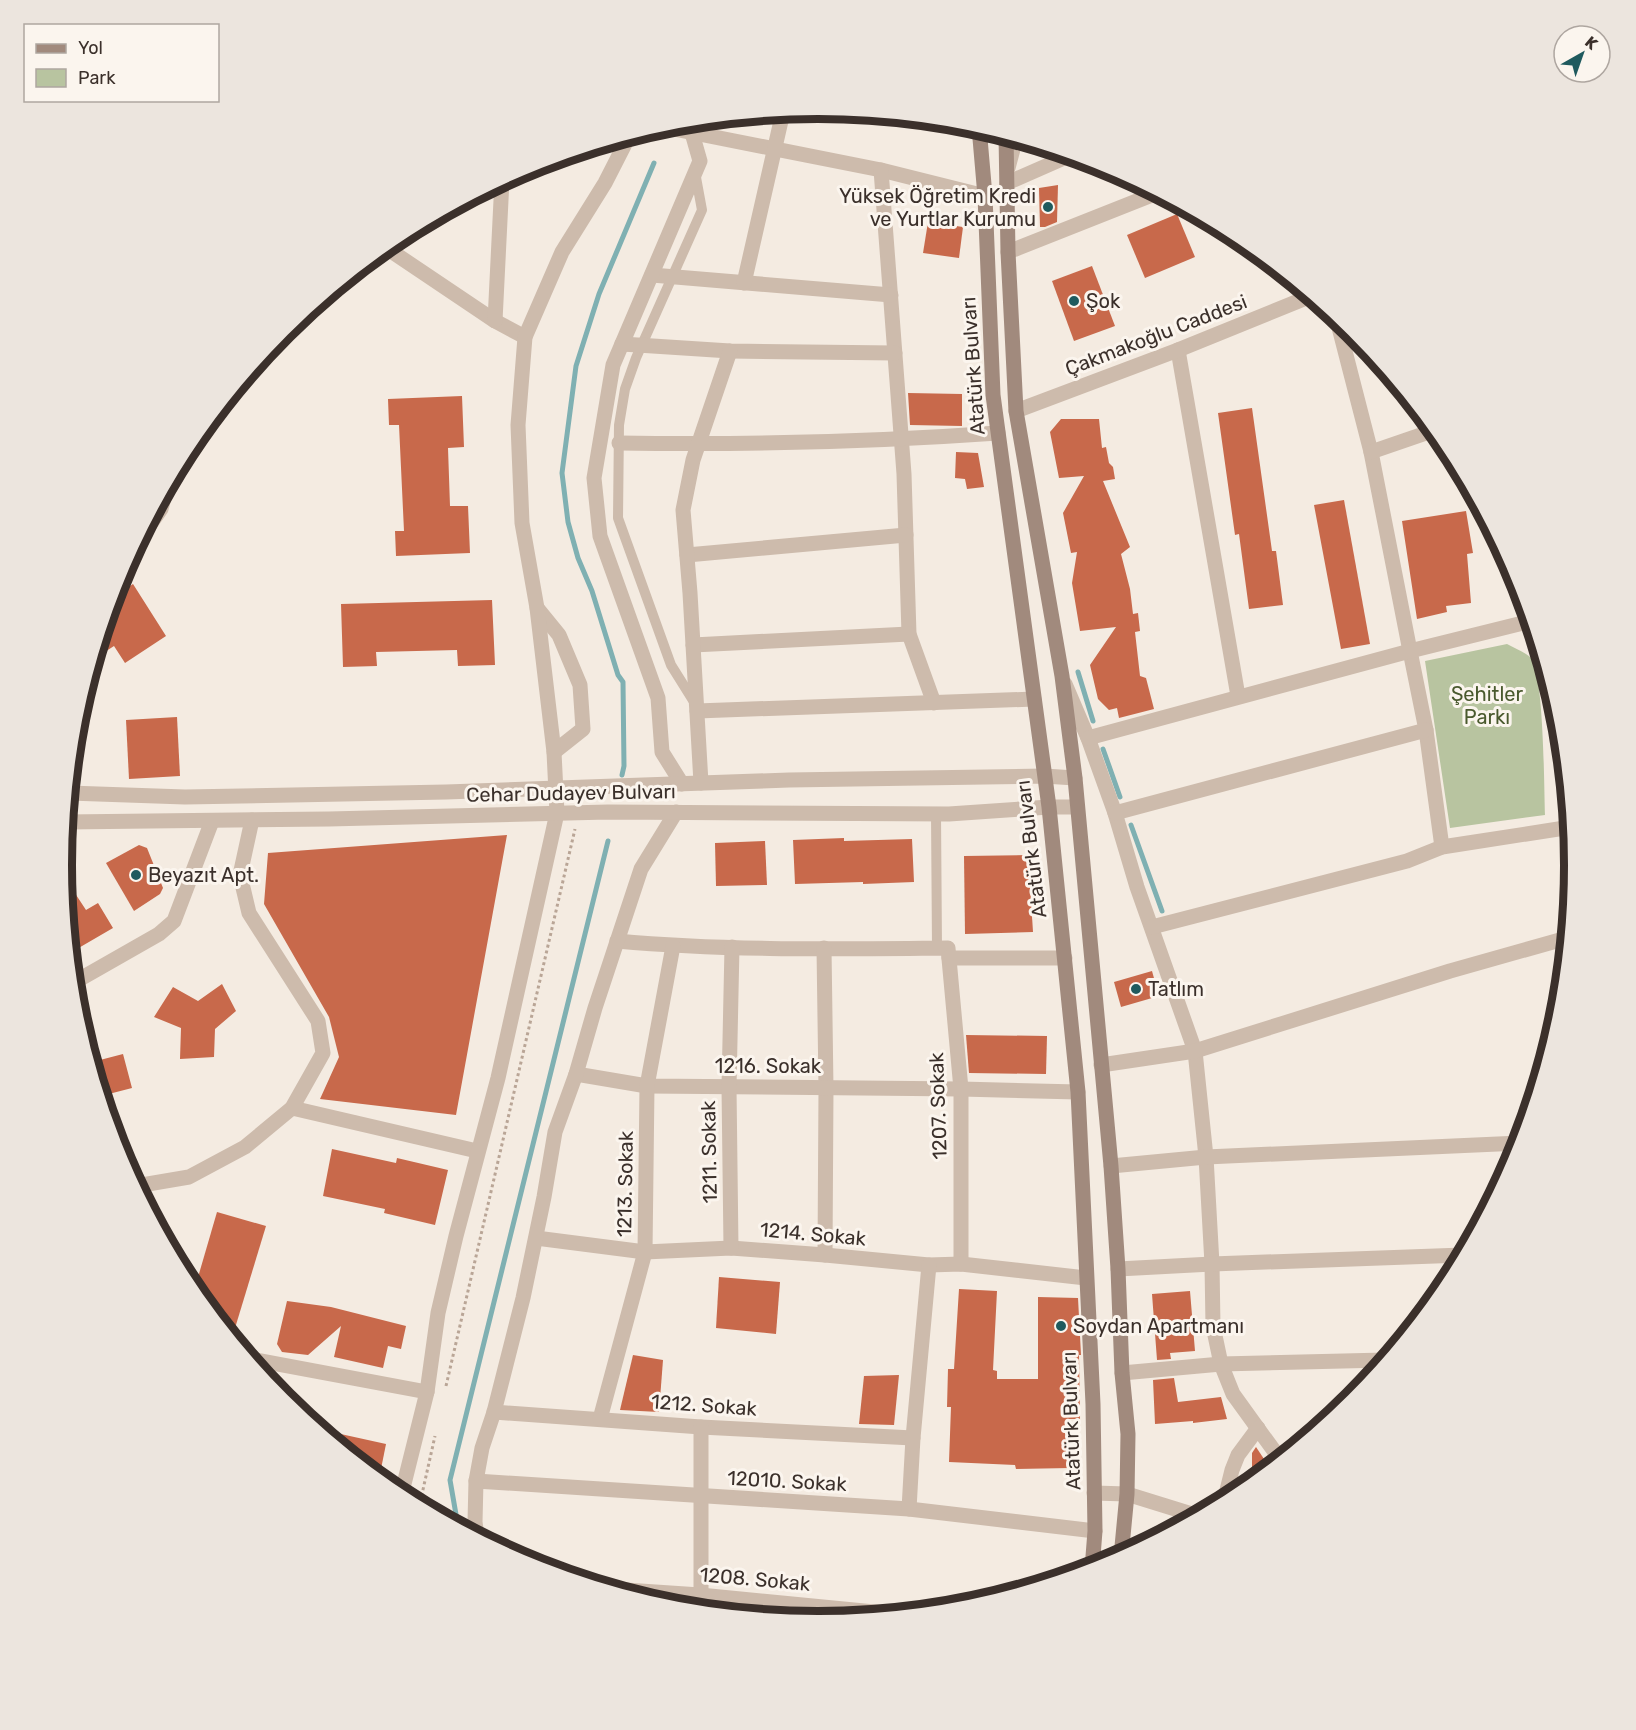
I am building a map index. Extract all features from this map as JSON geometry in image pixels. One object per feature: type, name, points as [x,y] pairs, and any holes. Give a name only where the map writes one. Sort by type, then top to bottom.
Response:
[{"type":"main road","name":"Atatürk Bulvarı","points":[[980,137],[985,196],[993,395],[1049,807],[1078,1092],[1093,1404],[1095,1532],[1093,1558]]},
{"type":"main road","name":"Atatürk Bulvarı","points":[[1006,143],[1013,388],[1037,540],[1062,675],[1075,778],[1111,1166],[1119,1269],[1122,1373],[1128,1434],[1127,1494],[1122,1546]]},
{"type":"street","points":[[744,283],[781,121]]},
{"type":"street","points":[[683,131],[882,170],[985,196]]},
{"type":"street","points":[[682,784],[662,752],[658,698],[600,536],[594,478],[613,365],[700,161],[692,133]]},
{"type":"street","points":[[404,1485],[427,1392],[438,1313],[477,1151],[498,1078],[557,813],[554,752],[537,608],[522,523],[518,425],[525,337],[562,252],[605,183],[625,144]]},
{"type":"street","points":[[1007,178],[1014,145]]},
{"type":"street","points":[[1007,178],[1059,159]]},
{"type":"street","points":[[882,170],[902,440],[909,634],[934,703]]},
{"type":"street","points":[[495,321],[502,190]]},
{"type":"street","points":[[1008,252],[1149,196]]},
{"type":"street","points":[[393,253],[495,321],[525,337]]},
{"type":"street","points":[[652,275],[891,295]]},
{"type":"street","name":"Çakmakoğlu Caddesi","points":[[1016,411],[1178,350],[1304,299]]},
{"type":"street","points":[[1340,331],[1371,452],[1426,730],[1442,847]]},
{"type":"street","points":[[622,344],[730,351],[895,353]]},
{"type":"street","points":[[1178,350],[1238,696]]},
{"type":"street","points":[[700,783],[683,510],[693,460],[730,351]]},
{"type":"street","points":[[619,442],[698,444],[902,440],[998,433]]},
{"type":"street","points":[[1371,452],[1426,433]]},
{"type":"street","points":[[687,555],[906,535]]},
{"type":"street","points":[[537,608],[559,635],[580,685],[583,729],[554,752]]},
{"type":"street","points":[[1088,738],[1238,696],[1523,623]]},
{"type":"street","points":[[693,645],[909,634]]},
{"type":"street","points":[[1062,675],[1115,813],[1137,887],[1195,1051],[1206,1157],[1213,1326],[1221,1364],[1233,1394],[1276,1454]]},
{"type":"street","points":[[697,709],[1035,699]]},
{"type":"street","points":[[1115,813],[1426,730]]},
{"type":"street","name":"Cehar Dudayev Bulvarı","points":[[76,793],[185,797],[435,792],[789,780],[1044,776],[1075,778]]},
{"type":"street","name":"Cehar Dudayev Bulvarı","points":[[74,822],[557,813],[936,814],[1077,807]]},
{"type":"street","points":[[476,1527],[476,1481],[482,1448],[494,1412],[523,1298],[555,1131],[576,1074],[616,941],[641,869],[676,812]]},
{"type":"street","points":[[81,979],[159,934],[174,921],[212,820]]},
{"type":"street","points":[[144,1185],[189,1177],[245,1148],[292,1108],[323,1053],[318,1021],[249,913],[240,875],[252,820]]},
{"type":"street","points":[[1152,927],[1407,861],[1442,847],[1563,828]]},
{"type":"street","points":[[1101,1065],[1195,1051],[1450,971],[1560,940]]},
{"type":"street","points":[[616,941],[673,946],[945,951],[1065,958]]},
{"type":"street","name":"1213. Sokak","points":[[600,1419],[645,1252],[647,1086],[673,946]]},
{"type":"street","name":"1211. Sokak","points":[[731,1248],[729,1087],[732,947]]},
{"type":"street","points":[[824,948],[825,1255]]},
{"type":"street","name":"1207. Sokak","points":[[945,951],[961,1089],[961,1264]]},
{"type":"street","name":"1216. Sokak","points":[[576,1074],[647,1086],[1078,1092]]},
{"type":"street","points":[[292,1108],[477,1151]]},
{"type":"street","points":[[1111,1166],[1206,1157],[1509,1143]]},
{"type":"street","name":"1214. Sokak","points":[[536,1238],[645,1252],[731,1248],[929,1265],[961,1264],[1086,1278]]},
{"type":"street","points":[[1119,1269],[1453,1255]]},
{"type":"street","points":[[909,1509],[913,1438],[929,1265]]},
{"type":"street","points":[[1122,1373],[1221,1364],[1376,1360]]},
{"type":"street","points":[[261,1361],[427,1392]]},
{"type":"street","name":"1212. Sokak","points":[[494,1412],[701,1427],[913,1438]]},
{"type":"street","points":[[700,1602],[701,1427]]},
{"type":"street","points":[[1228,1488],[1238,1455],[1258,1428]]},
{"type":"street","name":"12010. Sokak","points":[[476,1481],[909,1509],[1095,1532]]},
{"type":"street","points":[[1094,1493],[1127,1494],[1188,1513]]},
{"type":"street","name":"1208. Sokak","points":[[714,1604],[829,1611]]},
{"type":"lane","points":[[695,172],[702,210],[625,389],[619,425],[618,518],[670,665],[697,709]]},
{"type":"lane","points":[[936,814],[945,951]]},
{"type":"path","points":[[446,1388],[575,830]]},
{"type":"path","points":[[422,1497],[436,1431]]},
{"type":"green space","name":"Şehitler Parkı","points":[[1507,644],[1531,658],[1539,685],[1545,815],[1450,828],[1425,661]]},
{"type":"building","name":"Yüksek Öğretim Kredi ve Yurtlar Kurumu","points":[[1058,185],[1057,222],[1040,227],[1039,188]]},
{"type":"building","points":[[1177,214],[1195,257],[1145,278],[1127,235]]},
{"type":"building","points":[[928,222],[963,227],[959,258],[923,253]]},
{"type":"building","points":[[1092,266],[1115,326],[1074,341],[1052,281]]},
{"type":"building","points":[[908,393],[962,394],[962,426],[910,425]]},
{"type":"building","points":[[462,396],[464,447],[448,448],[450,506],[468,506],[470,553],[396,556],[395,531],[404,531],[399,425],[389,425],[388,399]]},
{"type":"building","points":[[1252,408],[1272,551],[1276,551],[1283,605],[1249,609],[1239,534],[1235,535],[1218,413]]},
{"type":"building","points":[[1061,419],[1099,419],[1102,448],[1106,447],[1115,479],[1103,481],[1130,547],[1121,554],[1130,589],[1133,614],[1138,613],[1140,631],[1135,632],[1140,676],[1146,678],[1154,709],[1119,718],[1117,708],[1109,710],[1098,699],[1090,665],[1116,627],[1080,631],[1072,583],[1077,552],[1071,553],[1063,513],[1084,476],[1059,478],[1050,432]]},
{"type":"building","points":[[956,452],[978,453],[984,487],[967,489],[965,479],[955,478]]},
{"type":"building","points":[[1344,500],[1370,644],[1341,649],[1314,505]]},
{"type":"building","points":[[1466,511],[1473,553],[1467,554],[1471,603],[1446,606],[1447,612],[1417,619],[1402,521]]},
{"type":"building","points":[[133,584],[166,636],[125,663],[114,646],[103,653],[126,589]]},
{"type":"building","points":[[492,600],[495,665],[458,666],[457,650],[376,652],[377,666],[343,667],[341,604]]},
{"type":"building","points":[[177,717],[180,776],[129,779],[126,720]]},
{"type":"building","points":[[507,835],[456,1115],[320,1099],[339,1057],[329,1017],[264,904],[268,853]]},
{"type":"building","points":[[844,838],[844,841],[912,839],[914,882],[795,884],[793,840]]},
{"type":"building","points":[[765,841],[767,885],[716,886],[715,843]]},
{"type":"building","name":"Beyazıt Apt.","points":[[139,845],[147,848],[163,888],[160,894],[134,911],[106,863]]},
{"type":"building","points":[[1028,855],[1033,932],[965,934],[964,856]]},
{"type":"building","points":[[73,890],[86,910],[98,903],[113,928],[77,949]]},
{"type":"building","name":"Tatlım","points":[[1152,971],[1159,996],[1121,1007],[1114,982]]},
{"type":"building","points":[[222,984],[236,1011],[215,1029],[214,1057],[180,1059],[181,1028],[154,1017],[173,987],[198,1001]]},
{"type":"building","points":[[966,1035],[1047,1036],[1046,1074],[969,1073]]},
{"type":"building","points":[[123,1054],[132,1088],[109,1094],[100,1060]]},
{"type":"building","points":[[332,1149],[396,1163],[397,1158],[448,1170],[435,1225],[384,1213],[385,1209],[323,1196]]},
{"type":"building","points":[[217,1212],[266,1226],[235,1330],[198,1278]]},
{"type":"building","points":[[719,1277],[780,1282],[776,1334],[716,1328]]},
{"type":"building","points":[[959,1289],[997,1291],[993,1370],[997,1371],[997,1379],[1038,1379],[1038,1297],[1078,1298],[1081,1355],[1079,1355],[1080,1419],[1069,1419],[1070,1468],[1016,1469],[1015,1465],[949,1462],[951,1407],[947,1407],[948,1369],[954,1369]]},
{"type":"building","points":[[1190,1291],[1195,1351],[1170,1353],[1171,1359],[1157,1360],[1152,1294]]},
{"type":"building","points":[[287,1301],[331,1307],[406,1326],[401,1349],[388,1346],[383,1368],[334,1357],[341,1326],[308,1355],[282,1352],[277,1344]]},
{"type":"building","points":[[633,1355],[663,1360],[659,1412],[620,1410]]},
{"type":"building","points":[[899,1375],[894,1425],[859,1424],[864,1376]]},
{"type":"building","points":[[1174,1378],[1178,1402],[1221,1397],[1227,1419],[1155,1424],[1153,1380]]},
{"type":"building","points":[[334,1433],[386,1444],[381,1469]]},
{"type":"building","points":[[1256,1447],[1266,1461],[1252,1471],[1252,1453]]},
{"type":"waterway","points":[[622,775],[624,766],[623,682],[618,675],[592,591],[578,558],[568,522],[562,473],[576,366],[599,294],[654,163]]},
{"type":"waterway","points":[[1078,672],[1093,721]]},
{"type":"waterway","points":[[1103,749],[1120,797]]},
{"type":"waterway","points":[[1131,825],[1162,911]]},
{"type":"waterway","points":[[456,1517],[450,1480],[608,841]]},
{"type":"place","name":"Yüksek Öğretim Kredi ve Yurtlar Kurumu","points":[[1048,207]]},
{"type":"place","name":"Şok","points":[[1074,301]]},
{"type":"place","name":"Beyazıt Apt.","points":[[136,875]]},
{"type":"place","name":"Tatlım","points":[[1136,989]]},
{"type":"place","name":"Soydan Apartmanı","points":[[1061,1326]]}]
